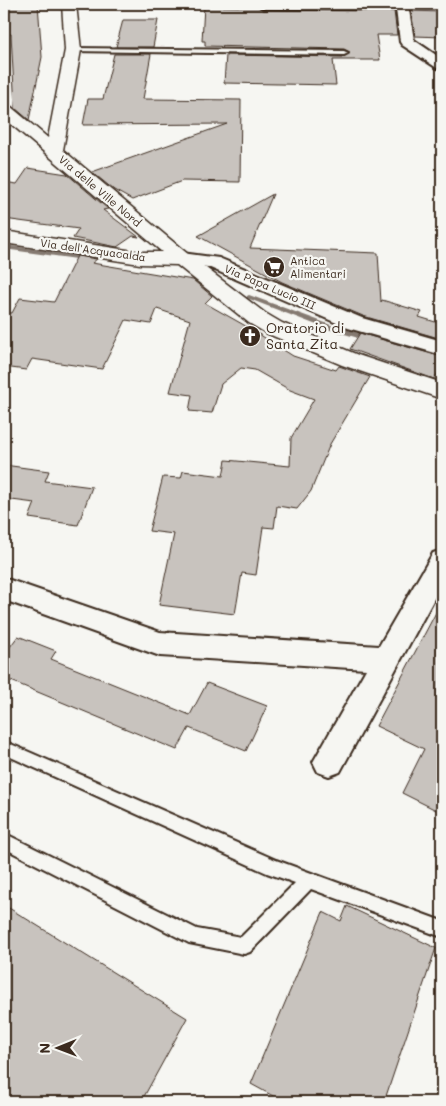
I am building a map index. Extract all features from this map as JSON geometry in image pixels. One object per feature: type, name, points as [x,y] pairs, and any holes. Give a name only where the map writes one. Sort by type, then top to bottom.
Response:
[{"type":"street","points":[[54,152],[73,50],[69,4]]},
{"type":"street","points":[[263,4],[402,5],[407,42],[442,65]]},
{"type":"street","name":"Via delle Ville Nord","points":[[4,110],[244,309],[274,328],[350,360],[442,391]]},
{"type":"street","name":"Via dell'Acquacalda","points":[[4,237],[190,266]]},
{"type":"street","name":"Via Papa Lucio III","points":[[190,266],[212,262],[355,323],[442,348]]},
{"type":"street","points":[[329,762],[442,560]]},
{"type":"street","points":[[4,590],[160,644],[387,658]]},
{"type":"lane","points":[[73,50],[344,53]]},
{"type":"lane","points":[[4,747],[272,867],[442,929]]},
{"type":"lane","points":[[4,840],[195,936],[244,946],[308,881]]},
{"type":"building","points":[[4,4],[38,4],[42,57],[29,120],[15,108],[11,34],[4,34]]},
{"type":"building","points":[[204,6],[258,7],[263,10],[394,11],[397,35],[376,35],[380,60],[333,60],[336,85],[224,83],[226,55],[344,57],[350,52],[344,49],[205,46],[205,41],[202,41]]},
{"type":"building","points":[[411,11],[442,12],[442,37],[415,36]]},
{"type":"building","points":[[123,20],[158,20],[153,47],[116,47]]},
{"type":"building","points":[[114,54],[151,54],[143,99],[241,100],[240,182],[182,181],[132,200],[114,190],[92,172],[227,124],[83,125],[88,99],[103,99]]},
{"type":"building","points":[[28,168],[67,174],[108,209],[103,210],[139,237],[133,236],[117,247],[73,238],[79,229],[4,219],[4,182],[17,184]]},
{"type":"building","points":[[273,194],[250,248],[378,253],[381,302],[382,300],[422,312],[419,317],[442,324],[442,339],[363,316],[282,282],[198,236]]},
{"type":"building","points":[[77,256],[97,259],[92,263],[193,280],[212,296],[205,303],[293,356],[336,370],[339,366],[370,377],[330,444],[311,491],[297,509],[277,506],[274,528],[263,527],[256,575],[242,573],[235,614],[159,605],[174,534],[149,531],[163,477],[181,478],[183,471],[223,476],[226,460],[290,466],[291,438],[314,399],[290,390],[255,370],[241,368],[221,384],[212,413],[189,411],[192,395],[170,392],[190,320],[157,309],[151,324],[126,320],[102,369],[32,359],[26,370],[4,367],[4,312],[12,313],[20,298],[54,302]]},
{"type":"building","points":[[360,333],[442,357],[442,367],[434,379],[350,349]]},
{"type":"building","points":[[4,465],[49,471],[45,481],[92,487],[78,525],[29,518],[35,503],[4,499]]},
{"type":"building","points":[[442,601],[442,813],[402,793],[424,749],[376,726]]},
{"type":"building","points":[[18,636],[56,651],[51,659],[190,715],[207,683],[267,706],[246,751],[189,728],[177,750],[4,678],[4,655]]},
{"type":"building","points":[[4,905],[187,1018],[141,1102],[4,1102]]},
{"type":"building","points":[[347,906],[436,948],[384,1102],[284,1102],[251,1084],[323,912],[341,921]]},
{"type":"waterway","points":[[4,247],[77,257]]},
{"type":"waterway","points":[[249,297],[329,327],[369,339]]},
{"type":"place","name":"Antica Alimentari","points":[[274,267]]},
{"type":"place","name":"Oratorio di Santa Zita","points":[[250,336]]}]
